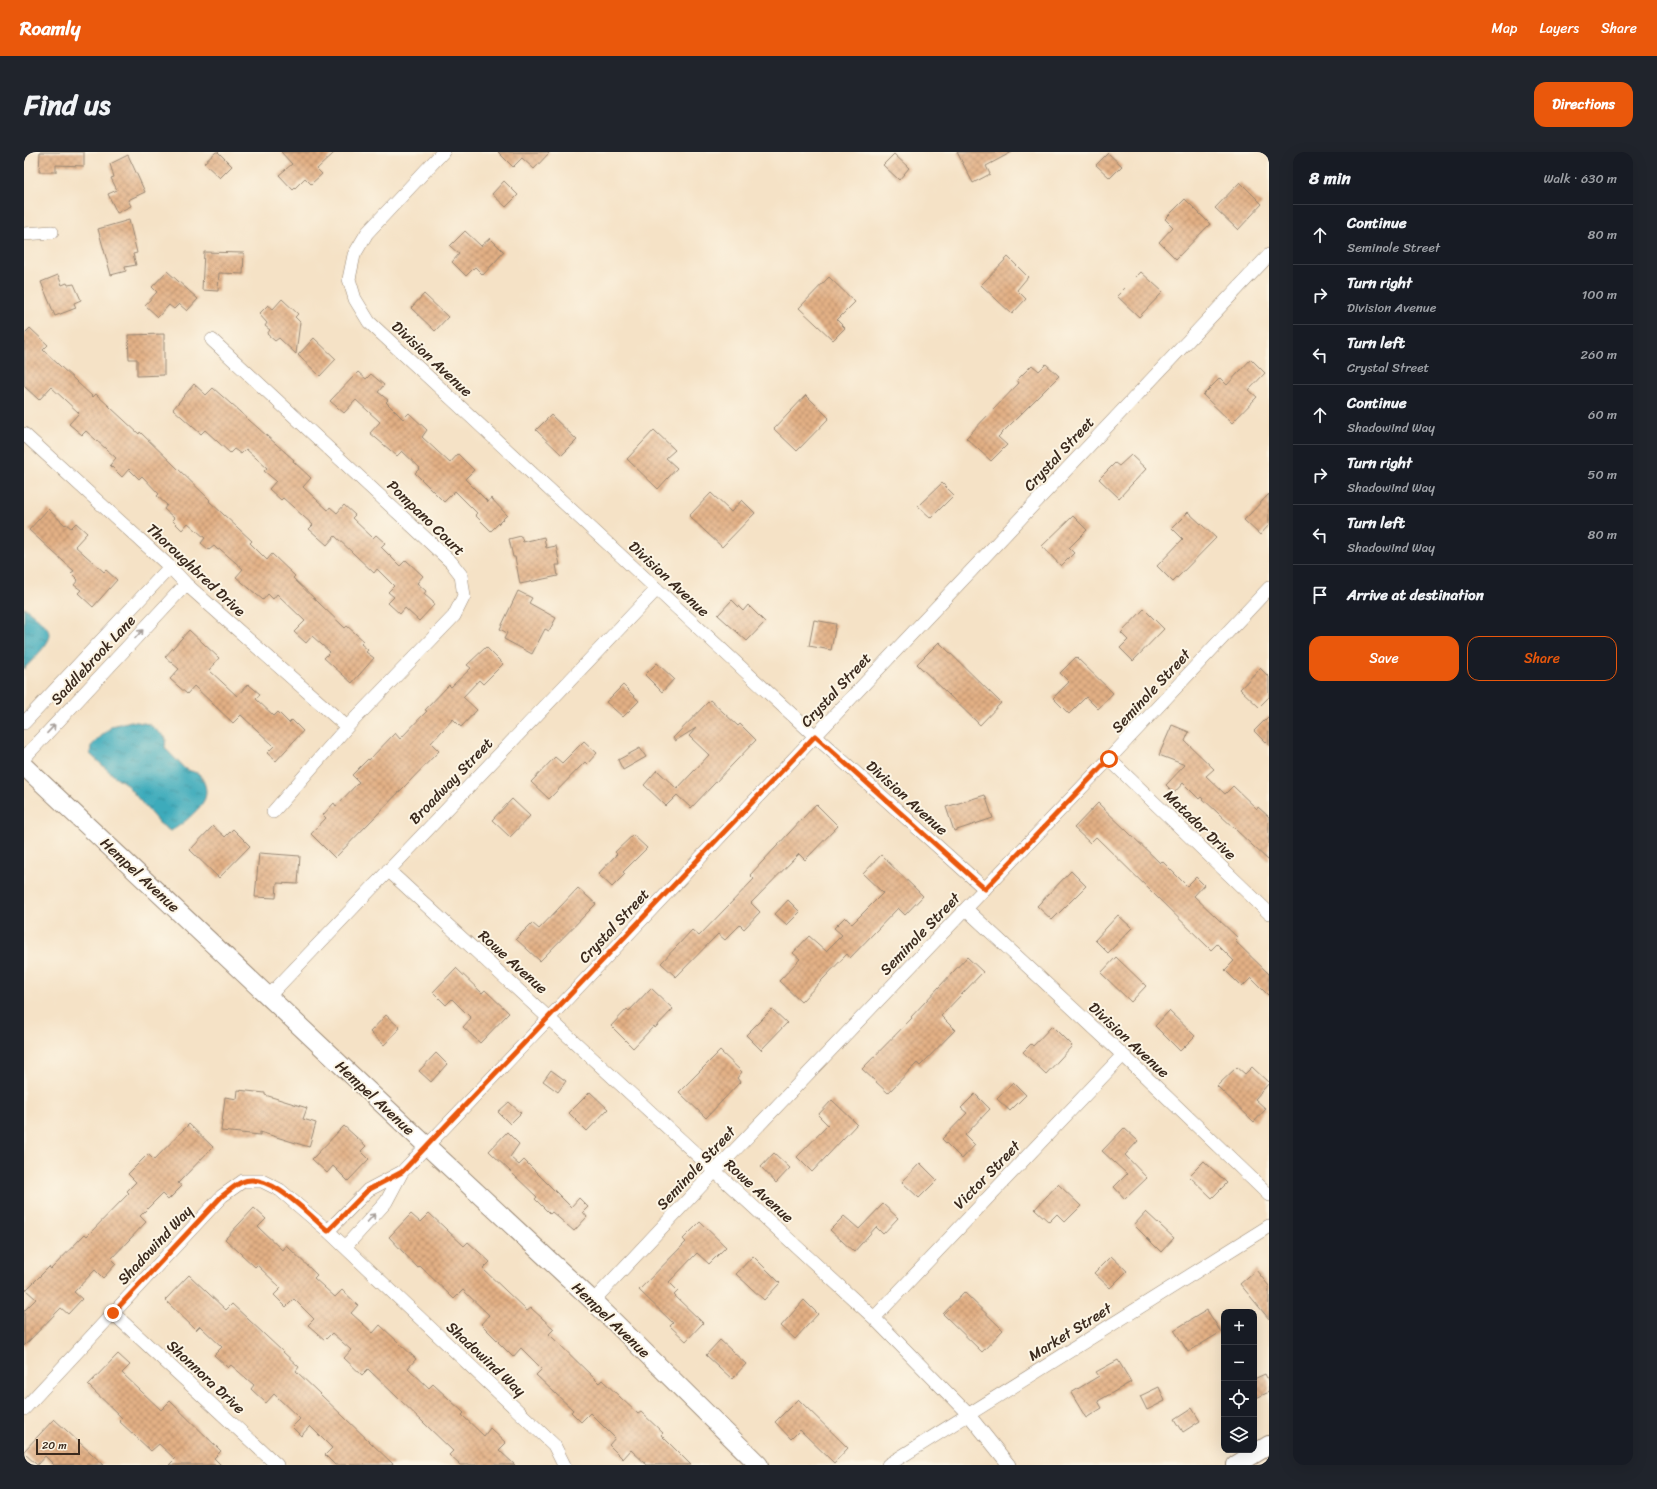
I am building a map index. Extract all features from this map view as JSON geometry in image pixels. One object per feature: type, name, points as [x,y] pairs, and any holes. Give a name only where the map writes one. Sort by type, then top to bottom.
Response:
[{"type":"street","name":"Division Avenue","points":[[443,152],[368,233],[354,254],[349,279],[355,299],[369,322],[815,736],[985,889]]},
{"type":"street","points":[[24,234],[52,232]]},
{"type":"street","name":"Crystal Street","points":[[427,1146],[550,1018],[1269,255]]},
{"type":"street","name":"Pompano Court","points":[[212,340],[451,562],[461,575],[464,596],[454,616],[347,727],[273,812]]},
{"type":"street","name":"Thoroughbred Drive","points":[[24,434],[170,567],[186,584],[347,727]]},
{"type":"street","name":"Saddlebrook Lane","points":[[24,723],[170,567]]},
{"type":"street","name":"Saddlebrook Lane","points":[[24,758],[186,584]]},
{"type":"street","name":"Seminole Street","points":[[593,1301],[714,1172],[1109,759],[1269,588]]},
{"type":"street","name":"Broadway Street","points":[[268,997],[657,589]]},
{"type":"street","name":"Matador Drive","points":[[1109,759],[1269,913]]},
{"type":"street","name":"Hempel Avenue","points":[[24,766],[593,1301],[759,1465]]},
{"type":"street","name":"Rowe Avenue","points":[[388,870],[874,1318],[968,1414],[1010,1465]]},
{"type":"street","name":"Division Avenue","points":[[966,908],[1123,1055],[1269,1195]]},
{"type":"street","name":"Victor Street","points":[[874,1318],[1123,1055]]},
{"type":"street","points":[[345,1248],[386,1202],[402,1172],[427,1146]]},
{"type":"street","points":[[328,1231],[368,1190],[402,1172]]},
{"type":"street","name":"Shadowind Way","points":[[24,1409],[222,1196],[243,1181],[262,1181],[280,1190],[328,1231],[554,1445],[564,1465]]},
{"type":"street","name":"Market Street","points":[[888,1465],[1269,1226]]},
{"type":"street","name":"Shonnora Drive","points":[[113,1313],[277,1465]]},
{"type":"street","points":[[1236,1465],[1269,1445]]},
{"type":"water","points":[[24,607],[47,628],[50,634],[44,647],[24,669]]},
{"type":"water","points":[[131,721],[149,724],[166,738],[165,748],[185,769],[200,774],[204,783],[206,789],[205,798],[200,807],[179,826],[170,831],[159,823],[125,783],[113,775],[90,754],[91,746],[112,726]]},
{"type":"building","points":[[40,152],[84,152],[84,166],[56,165],[56,172],[39,172]]},
{"type":"building","points":[[216,152],[218,152],[232,166],[220,178],[204,163]]},
{"type":"building","points":[[281,152],[335,152],[317,169],[322,174],[311,184],[305,178],[293,190],[279,175],[292,164]]},
{"type":"building","points":[[498,152],[550,152],[534,169],[522,158],[513,167]]},
{"type":"building","points":[[957,152],[1012,152],[986,166],[990,174],[973,183]]},
{"type":"building","points":[[1108,153],[1122,166],[1110,178],[1096,165]]},
{"type":"building","points":[[894,154],[909,168],[899,180],[883,165]]},
{"type":"building","points":[[128,155],[145,192],[128,200],[131,206],[117,213],[108,194],[117,190],[111,178],[114,177],[110,164]]},
{"type":"building","points":[[504,181],[518,195],[506,207],[492,194]]},
{"type":"building","points":[[1240,182],[1262,204],[1238,230],[1215,208]]},
{"type":"building","points":[[1185,199],[1210,224],[1176,259],[1159,242],[1173,227],[1165,219]]},
{"type":"building","points":[[129,220],[137,253],[133,254],[136,265],[125,267],[126,271],[111,275],[98,229]]},
{"type":"building","points":[[465,231],[481,246],[490,238],[504,252],[483,275],[475,267],[466,276],[452,262],[459,254],[450,246]]},
{"type":"building","points":[[204,252],[244,253],[243,274],[219,273],[218,291],[202,290]]},
{"type":"building","points":[[1008,257],[1028,277],[1017,290],[1026,299],[1012,314],[981,285]]},
{"type":"building","points":[[167,271],[198,299],[187,311],[179,304],[174,309],[169,305],[158,317],[145,305],[157,292],[152,287]]},
{"type":"building","points":[[1141,272],[1163,292],[1139,317],[1117,296]]},
{"type":"building","points":[[58,275],[62,285],[67,283],[68,285],[74,284],[81,300],[74,303],[76,308],[55,316],[41,282]]},
{"type":"building","points":[[829,277],[855,302],[837,320],[845,328],[833,340],[799,308]]},
{"type":"building","points":[[424,294],[448,317],[435,331],[411,308]]},
{"type":"building","points":[[282,299],[298,314],[295,317],[300,322],[296,354],[279,338],[275,341],[267,334],[270,330],[265,326],[267,323],[259,314],[268,305],[273,309]]},
{"type":"building","points":[[30,328],[48,345],[43,350],[93,397],[96,394],[139,434],[140,432],[210,500],[209,501],[252,541],[250,543],[267,560],[272,554],[295,576],[293,578],[345,628],[347,626],[364,641],[361,644],[368,650],[366,652],[374,658],[352,683],[324,658],[330,652],[312,636],[306,643],[294,632],[305,621],[277,594],[273,599],[268,594],[263,600],[236,577],[243,569],[220,549],[218,550],[214,546],[209,550],[201,543],[205,538],[188,523],[182,530],[172,520],[174,518],[164,509],[167,505],[157,496],[159,494],[142,476],[139,479],[129,469],[122,477],[110,465],[116,458],[86,431],[82,435],[69,424],[79,413],[51,387],[39,400],[24,386],[24,334]]},
{"type":"building","points":[[164,334],[164,375],[137,376],[137,359],[129,359],[128,335]]},
{"type":"building","points":[[314,338],[336,359],[320,376],[298,355]]},
{"type":"building","points":[[1251,359],[1265,373],[1249,390],[1257,397],[1232,423],[1203,395],[1220,378],[1227,385]]},
{"type":"building","points":[[1046,364],[1059,376],[998,437],[1007,445],[991,461],[966,438],[1019,383],[1017,380],[1032,365],[1039,371]]},
{"type":"building","points":[[358,372],[366,379],[371,374],[384,385],[378,392],[388,400],[386,402],[403,419],[409,413],[427,430],[422,437],[450,463],[458,454],[474,470],[465,479],[488,502],[491,498],[507,515],[491,531],[475,515],[477,513],[455,491],[444,502],[415,473],[420,468],[402,451],[397,456],[370,433],[380,422],[356,400],[344,413],[330,401]]},
{"type":"building","points":[[194,384],[206,395],[213,388],[294,460],[293,461],[311,478],[303,487],[328,510],[330,507],[337,513],[344,505],[355,515],[352,518],[373,538],[376,535],[385,543],[381,547],[400,566],[406,560],[423,576],[417,583],[426,591],[424,594],[433,602],[434,605],[419,621],[405,608],[400,614],[388,603],[394,597],[388,592],[394,586],[377,569],[374,573],[335,536],[327,545],[309,529],[313,525],[283,498],[281,500],[269,489],[276,481],[264,471],[267,468],[246,449],[241,454],[234,449],[230,453],[205,430],[201,434],[173,409]]},
{"type":"building","points":[[806,395],[829,418],[797,451],[774,429]]},
{"type":"building","points":[[551,415],[577,440],[562,455],[536,430]]},
{"type":"building","points":[[654,430],[675,450],[666,458],[677,468],[658,489],[627,459]]},
{"type":"building","points":[[1131,455],[1146,469],[1119,498],[1099,479],[1115,463],[1119,466]]},
{"type":"building","points":[[942,483],[954,495],[931,518],[918,506]]},
{"type":"building","points":[[711,493],[731,512],[742,500],[755,513],[722,547],[689,516]]},
{"type":"building","points":[[1269,494],[1269,525],[1260,535],[1244,520]]},
{"type":"building","points":[[48,509],[65,525],[66,524],[71,528],[76,523],[87,533],[75,546],[104,572],[106,570],[117,580],[93,607],[78,593],[81,590],[74,585],[78,580],[71,573],[74,571],[29,530]]},
{"type":"building","points":[[1188,512],[1216,538],[1173,582],[1157,566],[1183,539],[1172,528]]},
{"type":"building","points":[[1073,516],[1087,530],[1069,548],[1074,553],[1061,566],[1042,546]]},
{"type":"building","points":[[521,536],[523,542],[544,537],[546,548],[556,546],[560,565],[556,565],[558,576],[520,584],[515,557],[513,557],[509,539]]},
{"type":"building","points":[[518,591],[532,598],[529,603],[556,618],[549,631],[545,629],[532,654],[504,639],[507,633],[500,629]]},
{"type":"building","points":[[732,600],[743,611],[748,605],[765,622],[747,641],[718,615]]},
{"type":"building","points":[[1144,609],[1164,629],[1133,661],[1120,648],[1128,640],[1121,633]]},
{"type":"building","points":[[814,620],[836,624],[831,650],[809,646]]},
{"type":"building","points":[[189,630],[219,658],[209,670],[237,696],[248,684],[260,694],[256,699],[274,716],[278,712],[289,723],[292,720],[303,731],[276,761],[267,753],[274,746],[241,715],[233,723],[194,686],[187,694],[170,679],[179,669],[165,657]]},
{"type":"building","points":[[939,642],[1001,703],[980,725],[917,664]]},
{"type":"building","points":[[486,647],[503,664],[483,684],[479,680],[463,697],[477,710],[461,727],[453,719],[431,743],[439,751],[335,858],[311,834],[326,818],[323,815],[334,803],[336,806],[359,782],[352,775],[395,733],[400,739],[449,685],[451,687],[471,668],[467,665]]},
{"type":"building","points":[[1076,657],[1113,693],[1098,709],[1086,697],[1069,714],[1053,698],[1069,682],[1060,673]]},
{"type":"building","points":[[657,663],[674,679],[662,692],[645,675]]},
{"type":"building","points":[[1260,668],[1269,677],[1269,697],[1259,707],[1240,689]]},
{"type":"building","points":[[623,685],[639,701],[623,717],[606,702]]},
{"type":"building","points":[[710,700],[738,726],[740,724],[756,740],[691,808],[677,795],[666,806],[644,785],[657,770],[677,789],[709,755],[689,736],[696,728],[675,741],[673,738]]},
{"type":"building","points":[[1269,716],[1269,746],[1254,731]]},
{"type":"building","points":[[1172,725],[1189,732],[1185,741],[1214,769],[1206,776],[1225,794],[1233,786],[1257,809],[1258,807],[1269,817],[1269,861],[1201,797],[1199,799],[1183,783],[1174,793],[1166,785],[1185,765],[1159,755]]},
{"type":"building","points":[[584,741],[597,753],[587,764],[585,762],[549,799],[531,782],[555,757],[562,763]]},
{"type":"building","points":[[640,748],[646,757],[623,770],[618,760]]},
{"type":"building","points":[[985,795],[993,818],[954,831],[946,807]]},
{"type":"building","points":[[512,799],[530,816],[510,837],[492,820]]},
{"type":"building","points":[[1098,803],[1160,863],[1162,861],[1187,886],[1196,877],[1204,885],[1194,896],[1238,938],[1235,941],[1269,974],[1269,996],[1251,978],[1242,987],[1225,970],[1234,961],[1217,944],[1211,950],[1096,837],[1090,843],[1074,828]]},
{"type":"building","points":[[816,804],[838,826],[805,860],[799,854],[751,903],[760,912],[744,929],[740,925],[725,940],[718,934],[676,977],[661,963],[692,930],[699,936],[754,879],[750,875]]},
{"type":"building","points":[[213,826],[225,837],[233,829],[250,846],[219,878],[190,850]]},
{"type":"building","points":[[633,835],[647,848],[623,872],[625,874],[612,887],[598,874],[617,854],[615,852]]},
{"type":"building","points":[[259,853],[300,856],[298,884],[277,883],[276,898],[255,897]]},
{"type":"building","points":[[881,855],[923,896],[905,915],[898,908],[850,958],[847,954],[801,1002],[779,981],[800,959],[793,953],[809,936],[826,951],[842,935],[834,928],[845,917],[852,924],[883,893],[863,874]]},
{"type":"building","points":[[1071,871],[1086,886],[1052,920],[1037,906]]},
{"type":"building","points":[[578,888],[596,904],[540,961],[516,939],[532,923],[539,929]]},
{"type":"building","points":[[788,900],[800,912],[787,925],[775,914]]},
{"type":"building","points":[[1118,915],[1132,928],[1108,953],[1095,940]]},
{"type":"building","points":[[967,957],[983,972],[941,1016],[955,1030],[920,1066],[917,1063],[888,1093],[862,1069],[912,1018],[911,1017]]},
{"type":"building","points":[[1116,957],[1146,986],[1131,1002],[1101,973]]},
{"type":"building","points":[[456,968],[482,993],[485,990],[509,1013],[480,1043],[463,1027],[471,1018],[452,999],[446,1005],[433,992]]},
{"type":"building","points":[[651,988],[673,1009],[633,1048],[611,1026],[627,1009],[629,1011]]},
{"type":"building","points":[[772,1009],[787,1023],[761,1050],[746,1035]]},
{"type":"building","points":[[1169,1011],[1195,1036],[1180,1051],[1155,1026]]},
{"type":"building","points":[[386,1015],[400,1028],[384,1045],[370,1032]]},
{"type":"building","points":[[1052,1026],[1072,1046],[1046,1074],[1023,1052],[1031,1044],[1033,1046]]},
{"type":"building","points":[[720,1051],[742,1072],[737,1078],[740,1082],[706,1118],[679,1092]]},
{"type":"building","points":[[436,1053],[447,1064],[431,1082],[419,1071]]},
{"type":"building","points":[[1237,1067],[1245,1074],[1252,1067],[1269,1083],[1255,1099],[1266,1109],[1254,1122],[1217,1086]]},
{"type":"building","points":[[551,1070],[566,1081],[558,1092],[543,1081]]},
{"type":"building","points":[[1013,1082],[1026,1095],[1010,1111],[997,1099]]},
{"type":"building","points":[[238,1090],[265,1093],[265,1095],[307,1108],[303,1119],[316,1123],[309,1147],[260,1132],[260,1135],[221,1131],[225,1097],[237,1099]]},
{"type":"building","points":[[590,1092],[608,1109],[587,1131],[569,1113]]},
{"type":"building","points":[[975,1094],[990,1109],[965,1135],[975,1145],[962,1159],[942,1139],[967,1113],[961,1108]]},
{"type":"building","points":[[832,1100],[857,1124],[812,1172],[797,1157],[828,1125],[818,1115]]},
{"type":"building","points":[[509,1102],[521,1113],[510,1124],[498,1112]]},
{"type":"building","points":[[189,1124],[213,1147],[178,1183],[182,1186],[168,1200],[162,1194],[140,1216],[146,1222],[111,1259],[116,1264],[103,1278],[95,1270],[74,1292],[82,1299],[68,1314],[61,1308],[24,1346],[24,1311],[36,1299],[26,1290],[49,1267],[51,1269],[85,1234],[87,1236],[129,1193],[127,1191],[136,1182],[128,1174],[148,1154],[154,1160]]},
{"type":"building","points":[[344,1126],[366,1146],[361,1151],[369,1159],[348,1181],[333,1166],[327,1173],[312,1159]]},
{"type":"building","points":[[1124,1128],[1138,1141],[1125,1155],[1147,1178],[1125,1199],[1114,1187],[1127,1174],[1102,1151]]},
{"type":"building","points":[[507,1132],[519,1144],[510,1157],[519,1165],[524,1160],[571,1207],[579,1198],[588,1207],[583,1212],[587,1217],[574,1231],[552,1212],[550,1214],[535,1199],[537,1197],[489,1151]]},
{"type":"building","points":[[774,1153],[790,1168],[776,1183],[761,1167]]},
{"type":"building","points":[[1204,1161],[1227,1183],[1212,1198],[1189,1176]]},
{"type":"building","points":[[920,1163],[937,1180],[919,1198],[902,1182]]},
{"type":"building","points":[[1058,1184],[1081,1206],[1065,1222],[1057,1214],[1049,1222],[1035,1209]]},
{"type":"building","points":[[883,1204],[898,1218],[883,1234],[876,1227],[854,1252],[830,1230],[844,1216],[859,1229]]},
{"type":"building","points":[[254,1208],[266,1219],[258,1227],[282,1250],[286,1245],[317,1275],[314,1278],[335,1297],[342,1290],[358,1305],[351,1313],[373,1333],[380,1325],[416,1359],[408,1368],[429,1388],[433,1384],[464,1413],[462,1415],[484,1436],[490,1428],[506,1443],[499,1450],[515,1465],[460,1465],[449,1455],[453,1451],[368,1369],[362,1375],[344,1358],[351,1350],[332,1333],[325,1340],[308,1325],[314,1319],[294,1299],[286,1307],[274,1295],[281,1288],[257,1265],[255,1267],[225,1239]]},
{"type":"building","points":[[1146,1212],[1174,1238],[1161,1252],[1134,1225]]},
{"type":"building","points":[[429,1213],[464,1246],[468,1242],[490,1262],[483,1269],[527,1311],[531,1308],[554,1329],[549,1334],[599,1383],[602,1380],[638,1414],[641,1412],[663,1433],[661,1435],[691,1465],[647,1465],[631,1450],[623,1459],[609,1445],[615,1438],[590,1413],[581,1422],[571,1412],[573,1410],[536,1375],[542,1369],[521,1348],[513,1357],[498,1342],[481,1324],[489,1315],[463,1290],[454,1299],[420,1266],[418,1268],[389,1237],[411,1214],[420,1222]]},
{"type":"building","points":[[700,1222],[726,1247],[709,1264],[697,1253],[669,1282],[678,1291],[674,1295],[703,1323],[686,1341],[670,1326],[673,1323],[639,1290],[686,1242],[683,1239]]},
{"type":"building","points":[[753,1256],[780,1283],[764,1300],[736,1274]]},
{"type":"building","points":[[1111,1256],[1127,1271],[1110,1288],[1094,1273]]},
{"type":"building","points":[[1256,1270],[1269,1286],[1269,1319],[1240,1284]]},
{"type":"building","points":[[189,1275],[226,1310],[232,1304],[299,1367],[296,1371],[394,1465],[335,1465],[325,1455],[332,1448],[310,1426],[301,1436],[292,1427],[300,1419],[274,1394],[266,1403],[251,1389],[254,1385],[231,1365],[228,1368],[214,1355],[222,1347],[200,1326],[196,1330],[165,1300]]},
{"type":"building","points":[[964,1292],[1003,1330],[982,1352],[943,1314]]},
{"type":"building","points":[[804,1300],[818,1314],[795,1339],[781,1326]]},
{"type":"building","points":[[1207,1310],[1221,1332],[1188,1352],[1174,1330]]},
{"type":"building","points":[[720,1340],[746,1364],[732,1379],[706,1355]]},
{"type":"building","points":[[118,1354],[130,1365],[122,1373],[161,1410],[170,1401],[221,1451],[214,1458],[221,1465],[169,1465],[175,1459],[159,1444],[151,1451],[119,1421],[122,1418],[88,1385]]},
{"type":"building","points":[[1118,1360],[1131,1382],[1098,1401],[1102,1408],[1086,1418],[1071,1393],[1099,1376],[1096,1372]]},
{"type":"building","points":[[1265,1374],[1269,1382],[1269,1392],[1257,1398],[1257,1381],[1257,1378]]},
{"type":"building","points":[[1159,1387],[1165,1401],[1147,1410],[1140,1396]]},
{"type":"building","points":[[798,1399],[848,1448],[834,1463],[800,1430],[791,1439],[775,1422]]},
{"type":"building","points":[[1192,1408],[1200,1421],[1183,1432],[1175,1419]]},
{"type":"building","points":[[54,1419],[104,1465],[54,1465],[45,1456],[37,1465],[24,1453],[24,1451]]},
{"type":"route","points":[[113,1313],[222,1196],[243,1181],[262,1181],[280,1190],[328,1231],[368,1190],[402,1172],[550,1018],[815,736],[985,889],[1109,759]]}]
